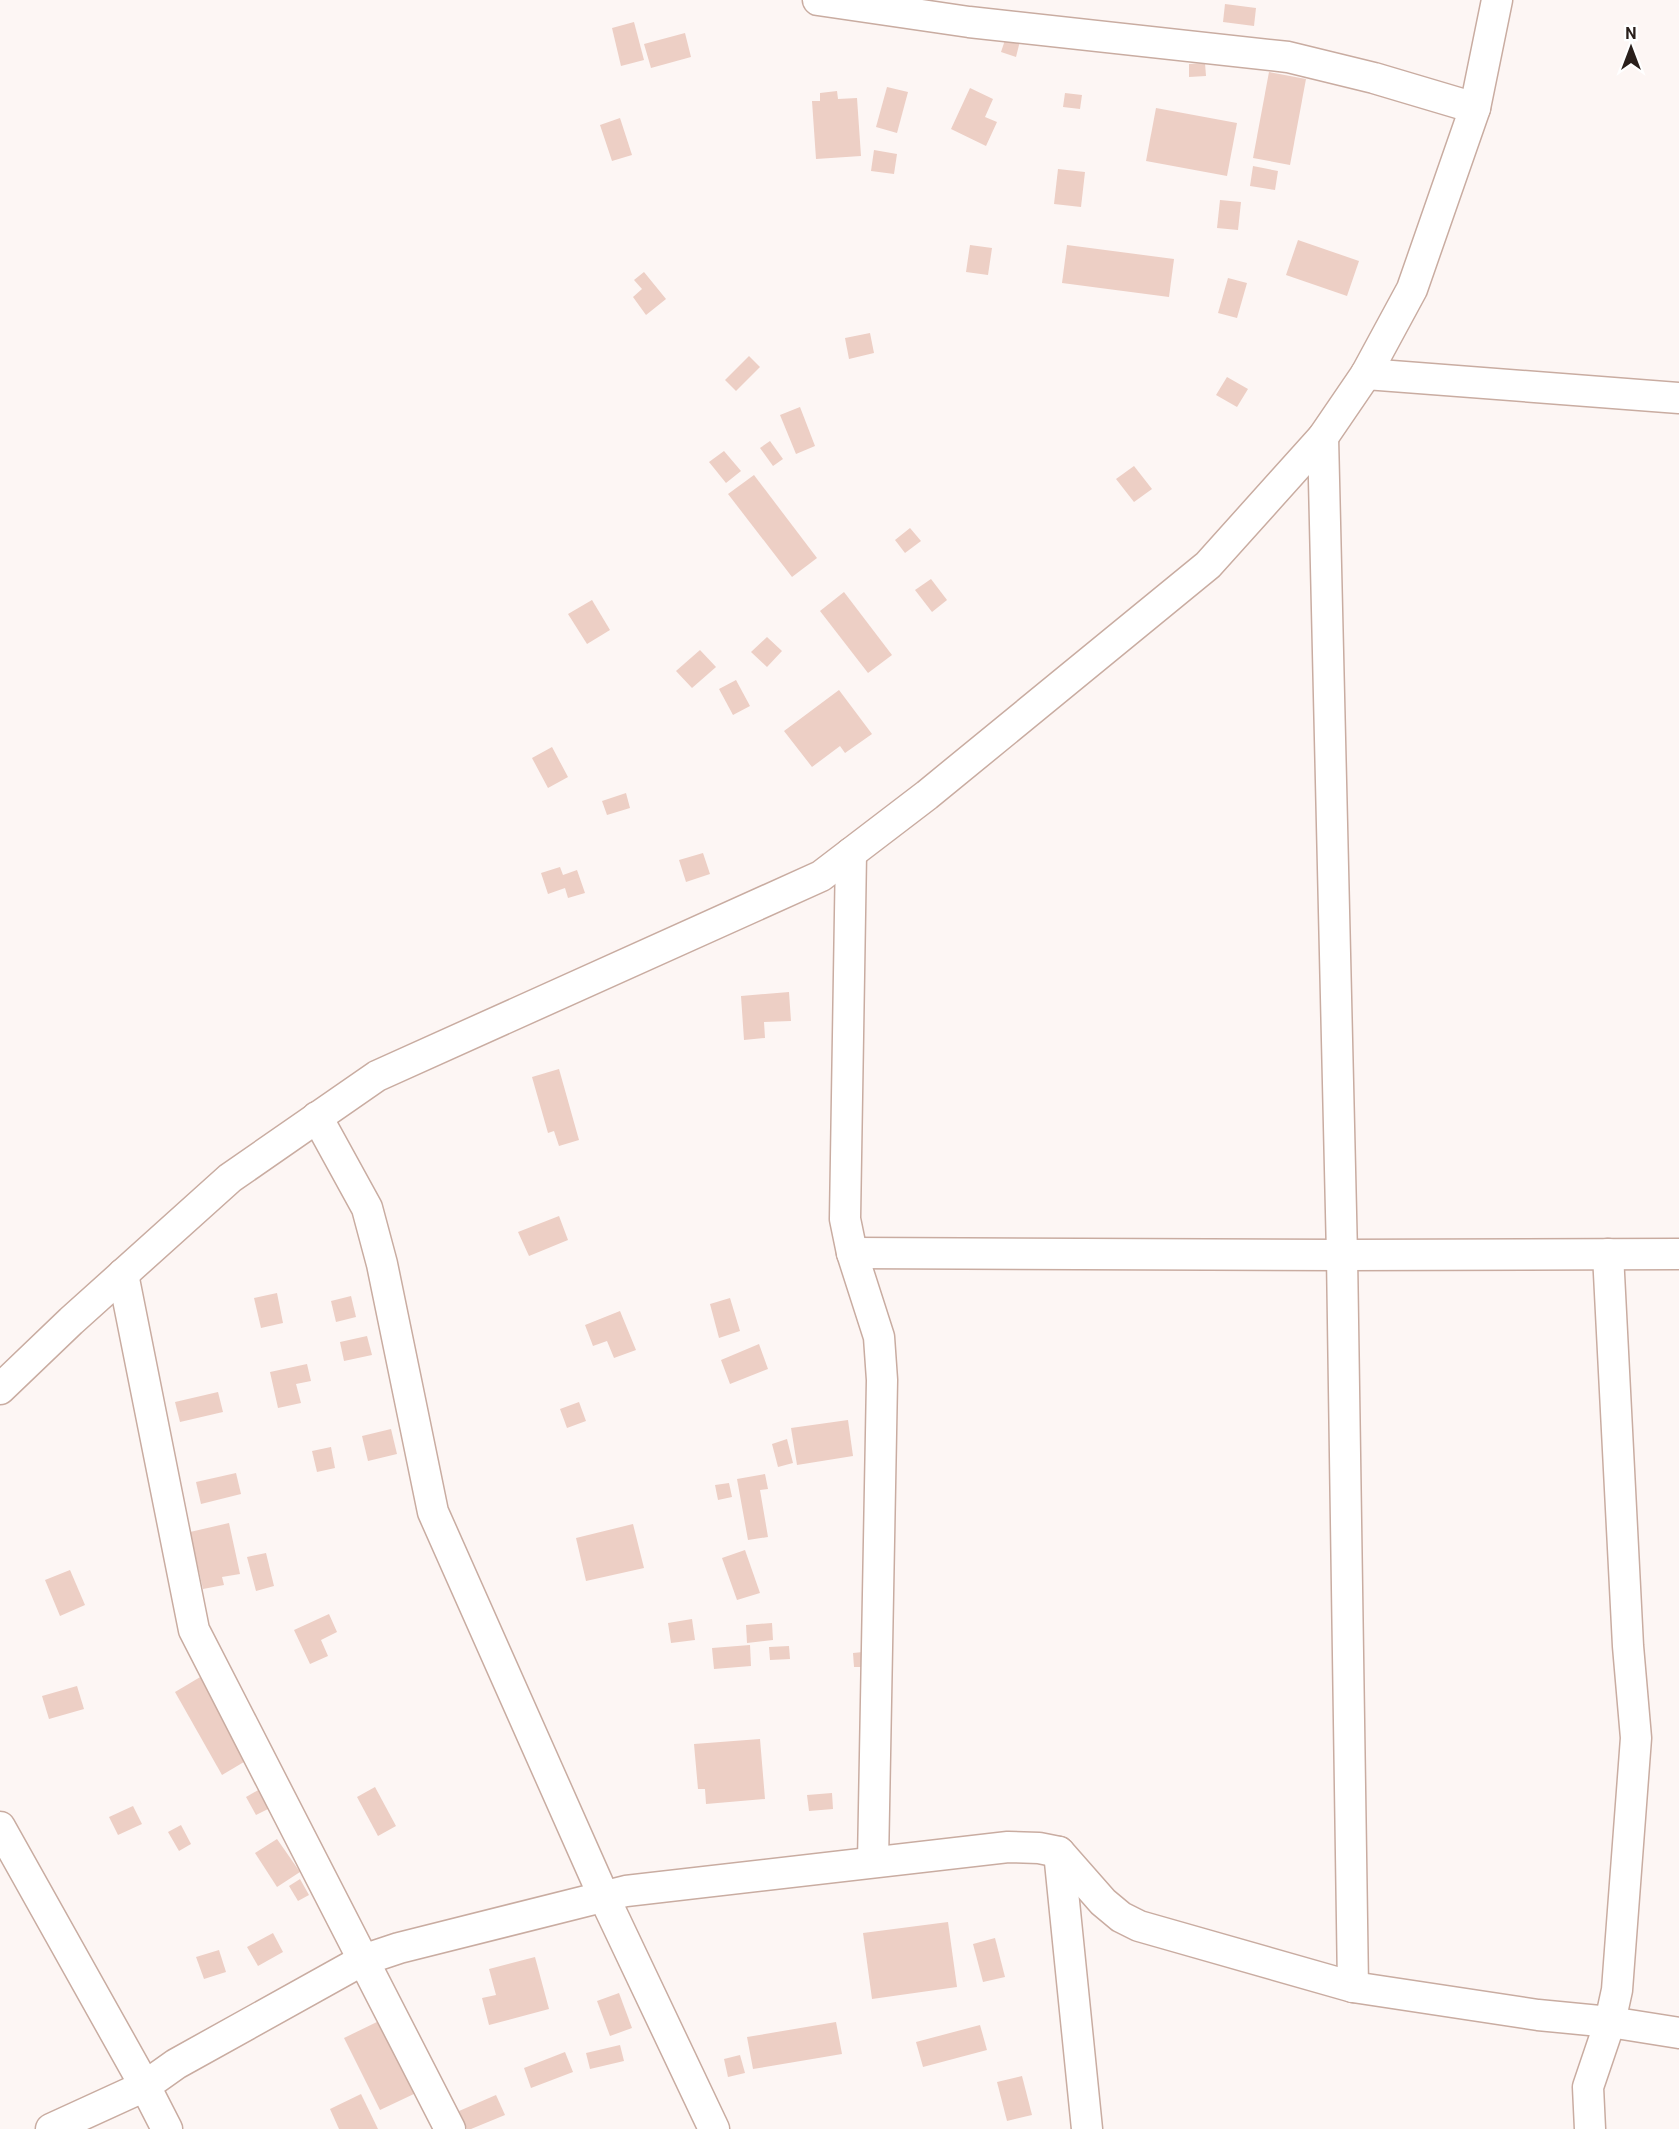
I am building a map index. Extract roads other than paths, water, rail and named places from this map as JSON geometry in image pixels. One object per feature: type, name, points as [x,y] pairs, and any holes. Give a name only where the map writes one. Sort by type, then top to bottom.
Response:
[{"type":"street","points":[[818,0],[969,22],[1288,57],[1374,78],[1475,108]]},
{"type":"street","points":[[0,1389],[230,1178],[377,1076],[821,876],[927,795],[1208,565],[1323,437],[1366,374],[1412,289],[1475,108],[1497,0]]},
{"type":"street","points":[[1366,374],[1679,398]]},
{"type":"street","points":[[1323,437],[1342,1255],[1353,1987]]},
{"type":"street","points":[[850,853],[845,1219],[852,1253],[879,1337],[882,1380],[873,1862]]},
{"type":"street","points":[[317,1118],[367,1208],[382,1264],[433,1512],[604,1897],[714,2129]]},
{"type":"street","points":[[852,1253],[1679,1254]]},
{"type":"street","points":[[1590,2129],[1588,2087],[1610,2022],[1617,1990],[1636,1738],[1628,1646],[1608,1254]]},
{"type":"street","points":[[123,1274],[194,1630],[450,2129]]},
{"type":"street","points":[[0,1827],[167,2129]]},
{"type":"street","points":[[51,2129],[145,2086],[176,2064],[363,1960],[399,1948],[626,1891],[1008,1847],[1039,1848],[1059,1852],[1103,1902],[1121,1917],[1139,1926],[1353,1987],[1538,2015],[1610,2022],[1679,2033]]},
{"type":"street","points":[[1059,1852],[1087,2129]]}]
